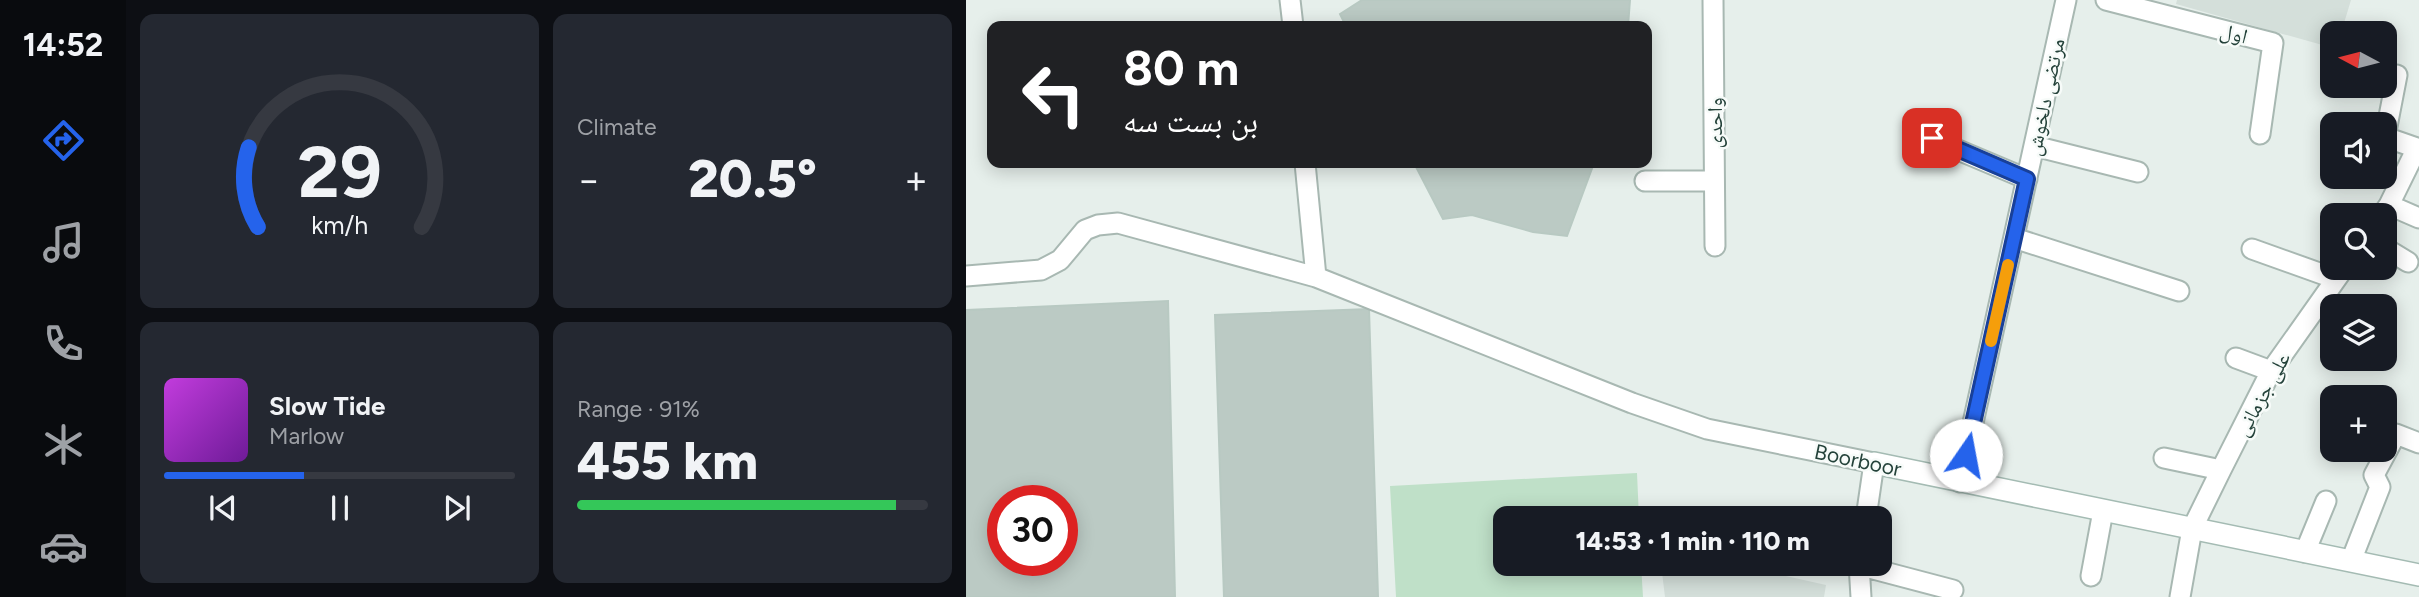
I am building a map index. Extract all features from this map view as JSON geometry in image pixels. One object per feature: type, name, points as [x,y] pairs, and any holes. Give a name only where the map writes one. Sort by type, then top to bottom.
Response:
[{"type":"street","points":[[1290,0],[1292,21]]},
{"type":"street","name":"واحدی","points":[[1713,0],[1715,246]]},
{"type":"street","name":"مرتضی دلخوش","points":[[1960,482],[2066,0]]},
{"type":"street","name":"اول","points":[[2106,0],[2273,43],[2260,134]]},
{"type":"street","points":[[2389,203],[2417,148],[2385,137],[2393,98]]},
{"type":"street","points":[[1932,138],[2027,179]]},
{"type":"street","points":[[2034,146],[2138,172]]},
{"type":"street","points":[[1306,168],[1316,277]]},
{"type":"street","points":[[1645,181],[1714,181]]},
{"type":"street","points":[[2397,213],[2419,218]]},
{"type":"street","name":"Boorboor","points":[[966,276],[1041,270],[1060,260],[1085,230],[1098,225],[1118,223],[1316,277],[1632,403],[1707,429],[2305,552],[2418,570]]},
{"type":"street","points":[[2014,238],[2179,291]]},
{"type":"street","points":[[2252,249],[2320,268]]},
{"type":"street","points":[[2397,256],[2407,262]]},
{"type":"street","name":"علی جزمانی","points":[[2180,597],[2192,529],[2271,371],[2335,280]]},
{"type":"street","points":[[2236,358],[2271,371]]},
{"type":"street","points":[[2351,561],[2380,487],[2374,475],[2396,433],[2419,443]]},
{"type":"street","points":[[2164,458],[2221,470]]},
{"type":"street","points":[[1868,506],[1874,463]]},
{"type":"street","points":[[2305,552],[2326,501]]},
{"type":"street","points":[[2091,576],[2103,511]]},
{"type":"street","points":[[1892,573],[1953,590]]},
{"type":"street","points":[[1859,576],[1861,597]]},
{"type":"shaded area","points":[[2177,0],[2351,0],[2345,21],[2320,21],[2320,44],[2176,4]]},
{"type":"shaded area","points":[[1662,576],[1786,576],[1826,585],[1824,597],[1665,597]]},
{"type":"green space","points":[[1637,473],[1638,506],[1493,506],[1493,576],[1642,576],[1643,597],[1396,597],[1390,486]]},
{"type":"building","points":[[1362,0],[1630,0],[1628,21],[1344,21],[1340,14]]},
{"type":"building","points":[[1417,168],[1592,168],[1567,236],[1533,232],[1472,215],[1443,219]]},
{"type":"building","points":[[1168,301],[1175,597],[966,597],[966,310]]},
{"type":"building","points":[[1369,309],[1378,597],[1224,597],[1215,315]]},
{"type":"slow traffic","points":[[1991,341],[2008,265]]},
{"type":"route","points":[[1932,138],[2027,179],[1966,455]]}]
